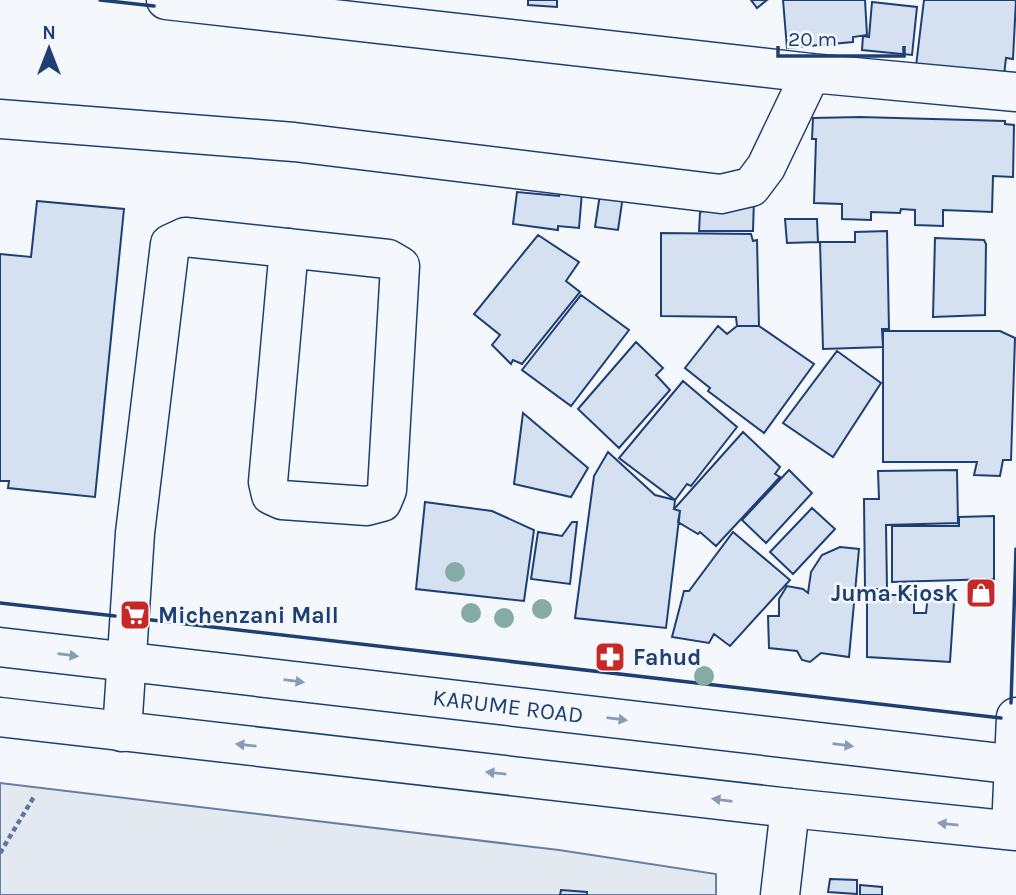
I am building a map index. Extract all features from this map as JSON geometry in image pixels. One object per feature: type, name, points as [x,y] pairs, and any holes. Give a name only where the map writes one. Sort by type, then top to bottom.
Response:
[{"type":"main road","points":[[166,0],[811,73],[1016,92]]},
{"type":"main road","points":[[0,119],[294,142],[720,194],[751,187],[766,167],[811,73]]},
{"type":"main road","points":[[122,732],[135,533],[170,244],[185,237],[289,248],[388,259],[400,266],[387,491],[382,502],[367,506],[282,499],[271,495],[268,482],[289,248]]},
{"type":"main road","name":"KARUME ROAD","points":[[0,648],[1015,765]]},
{"type":"main road","points":[[0,717],[790,808],[1014,831],[1016,717]]},
{"type":"main road","points":[[780,895],[790,808]]},
{"type":"path","points":[[0,853],[35,795]]},
{"type":"shaded area","points":[[0,783],[559,850],[716,874],[716,895],[0,895]]},
{"type":"building","points":[[528,0],[557,0],[557,7],[528,5]]},
{"type":"building","points":[[751,0],[767,0],[757,8]]},
{"type":"building","points":[[783,0],[865,0],[867,35],[853,37],[853,42],[787,48]]},
{"type":"building","points":[[924,0],[1016,0],[1013,59],[1006,58],[1003,84],[915,74]]},
{"type":"building","points":[[872,2],[917,7],[912,55],[862,50],[863,36],[869,37]]},
{"type":"building","points":[[813,118],[1005,121],[1005,124],[1014,125],[1013,177],[993,176],[992,212],[943,210],[943,226],[915,225],[915,210],[901,209],[900,213],[871,212],[871,220],[842,219],[842,204],[814,203],[816,139],[812,139]]},
{"type":"building","points":[[561,189],[582,192],[579,228],[558,226],[558,230],[513,224],[517,192],[559,196]]},
{"type":"building","points":[[600,194],[623,196],[618,230],[595,227]]},
{"type":"building","points":[[754,199],[753,231],[699,231],[700,212]]},
{"type":"building","points":[[37,201],[124,209],[95,497],[8,488],[9,481],[0,481],[0,254],[31,257]]},
{"type":"building","points":[[785,219],[817,219],[818,242],[787,243]]},
{"type":"building","points":[[887,231],[889,329],[882,329],[883,347],[823,349],[820,242],[855,242],[855,232]]},
{"type":"building","points":[[661,233],[751,234],[753,241],[757,240],[759,326],[737,326],[736,317],[661,316]]},
{"type":"building","points":[[538,235],[579,262],[566,281],[580,292],[522,364],[513,360],[511,364],[492,345],[500,335],[474,314]]},
{"type":"building","points":[[935,238],[984,240],[985,315],[933,317]]},
{"type":"building","points":[[581,295],[629,330],[571,406],[522,370]]},
{"type":"building","points":[[718,326],[727,334],[737,326],[759,326],[814,364],[764,433],[708,391],[710,388],[685,368]]},
{"type":"building","points":[[883,331],[1000,331],[1015,338],[1011,460],[1003,460],[1000,476],[974,475],[977,462],[883,462]]},
{"type":"building","points":[[636,342],[663,368],[656,375],[670,390],[619,448],[578,409]]},
{"type":"building","points":[[837,351],[881,383],[833,457],[783,423]]},
{"type":"building","points":[[683,381],[737,427],[691,486],[687,484],[675,500],[619,458]]},
{"type":"building","points":[[523,413],[588,468],[571,497],[514,484]]},
{"type":"building","points":[[743,432],[780,467],[775,474],[780,477],[716,546],[700,532],[698,534],[678,522],[680,511],[674,509]]},
{"type":"building","points":[[608,452],[655,495],[675,500],[674,509],[680,511],[666,628],[575,618],[594,476]]},
{"type":"building","points":[[789,470],[812,493],[766,543],[742,520]]},
{"type":"building","points":[[957,470],[958,523],[886,525],[887,589],[865,589],[864,499],[879,499],[878,471]]},
{"type":"building","points":[[425,502],[492,511],[534,530],[524,601],[416,589]]},
{"type":"building","points":[[812,508],[835,529],[793,574],[770,552]]},
{"type":"building","points":[[994,516],[994,579],[892,582],[892,526],[959,526],[959,517]]},
{"type":"building","points":[[572,522],[577,522],[570,584],[531,579],[538,532],[562,536]]},
{"type":"building","points":[[733,532],[790,580],[730,646],[714,634],[709,643],[672,637],[684,591],[689,591]]},
{"type":"building","points":[[840,547],[859,549],[849,657],[821,653],[810,662],[802,660],[797,651],[769,648],[768,616],[779,616],[779,599],[787,586],[803,589],[808,593],[811,572],[822,555]]},
{"type":"building","points":[[867,595],[914,595],[914,613],[926,613],[928,595],[950,595],[954,602],[950,662],[867,657]]},
{"type":"building","points":[[830,879],[857,880],[857,894],[828,892]]},
{"type":"building","points":[[860,885],[882,887],[882,895],[860,895]]},
{"type":"building","points":[[561,890],[587,892],[587,895],[560,895]]},
{"type":"wall","points":[[100,0],[154,6]]},
{"type":"wall","points":[[1011,703],[1016,549]]},
{"type":"wall","points":[[0,603],[115,616]]},
{"type":"wall","points":[[143,619],[1001,718]]},
{"type":"place","name":"Juma Kiosk","points":[[981,593]]},
{"type":"place","name":"Michenzani Mall","points":[[135,615]]},
{"type":"place","name":"Fahud","points":[[610,657]]}]
